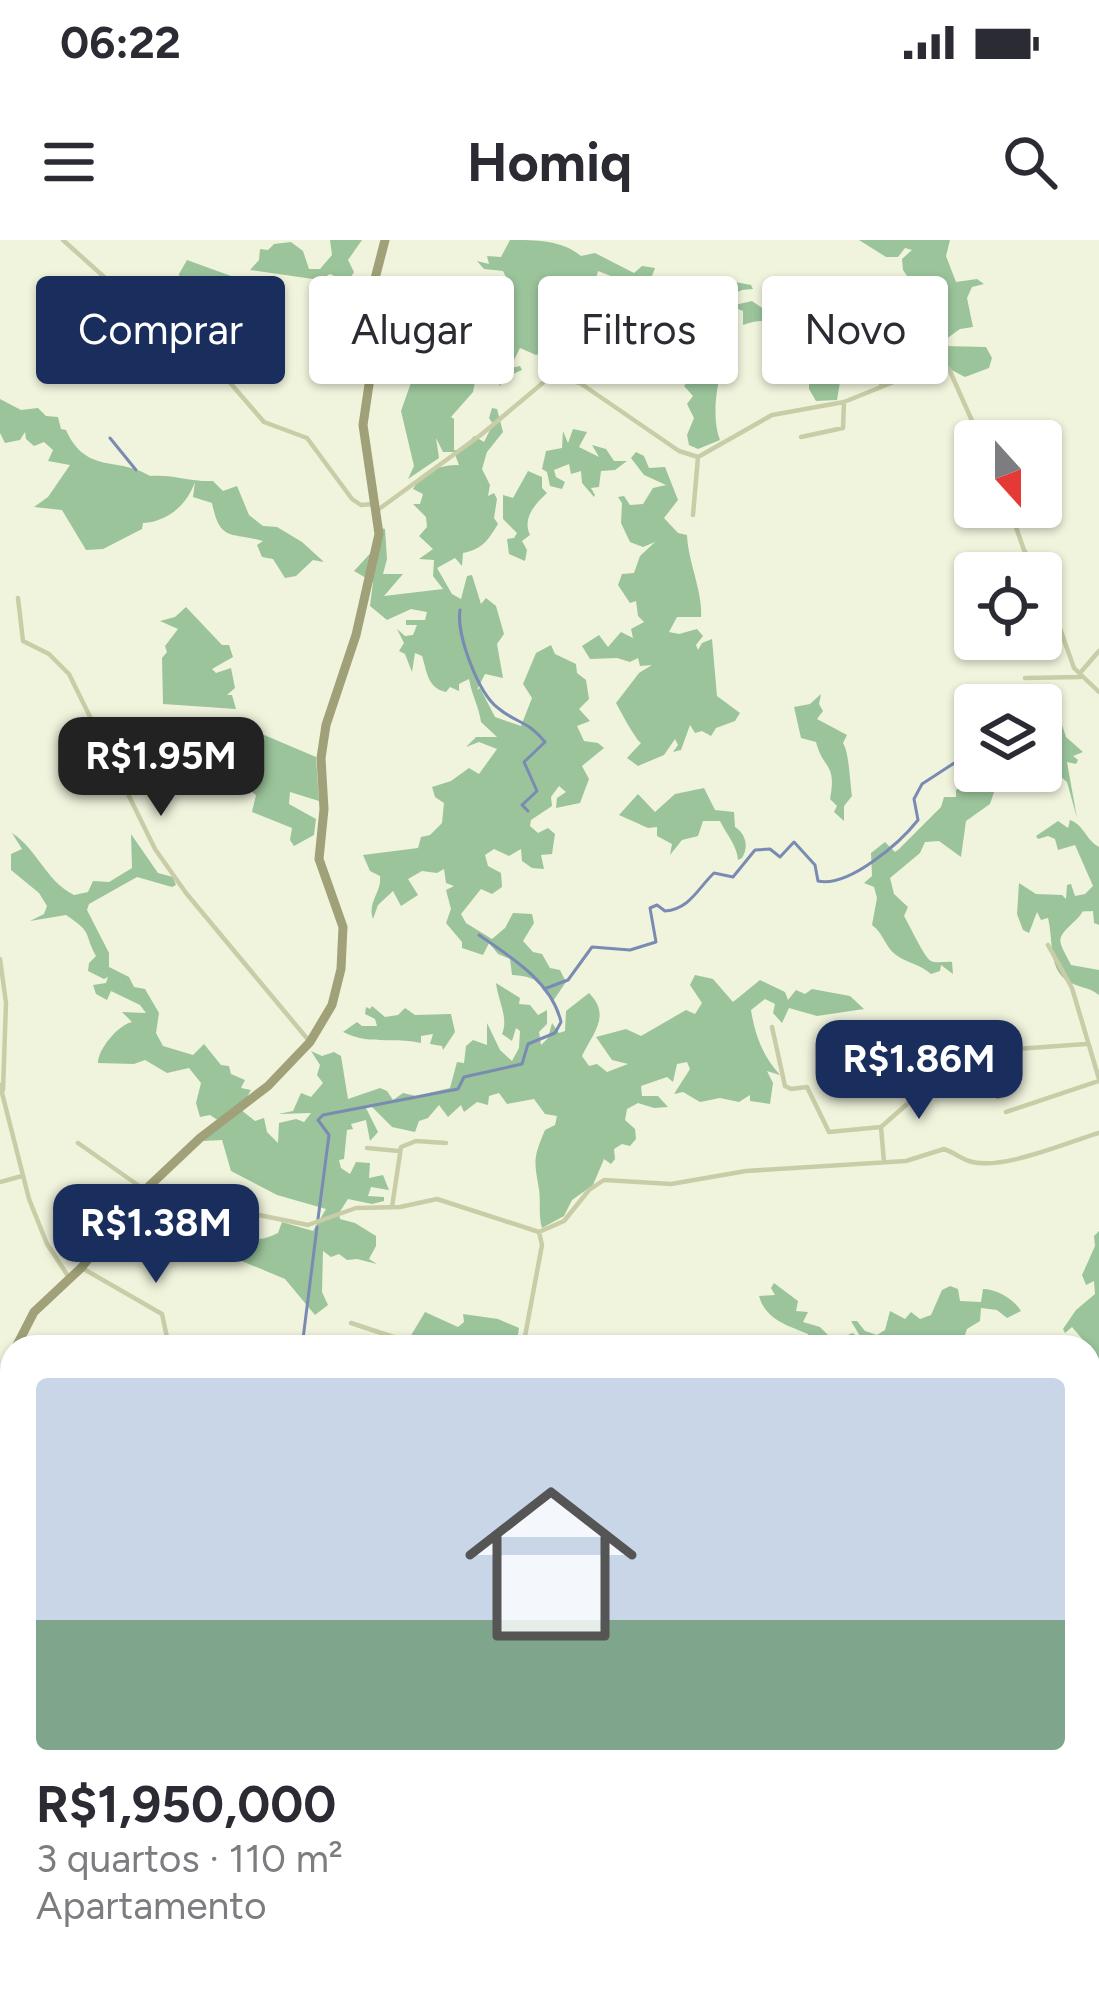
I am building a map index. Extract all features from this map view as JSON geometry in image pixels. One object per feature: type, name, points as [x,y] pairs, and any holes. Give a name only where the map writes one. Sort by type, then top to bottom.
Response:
[{"type":"main road","points":[[22,1335],[34,1312],[82,1268],[149,1187],[200,1138],[268,1086],[310,1042],[332,1005],[343,927],[319,859],[324,809],[322,742],[356,635],[379,534],[362,424],[372,354],[371,294],[385,240]]},
{"type":"street","points":[[63,240],[153,321],[200,348],[264,422],[307,438],[352,499],[374,508],[482,434],[551,376],[580,383],[679,451],[698,457],[772,415],[844,402],[943,364],[972,420]]},
{"type":"street","points":[[801,437],[843,428],[844,402]]},
{"type":"street","points":[[693,514],[698,457]]},
{"type":"street","points":[[18,598],[23,641],[49,654],[69,674],[155,849],[310,1042]]},
{"type":"street","points":[[1062,635],[1074,668],[1099,692]]},
{"type":"street","points":[[1025,678],[1080,675],[1099,651]]},
{"type":"street","points":[[1006,1112],[1099,1080],[1070,982],[1048,945]]},
{"type":"street","points":[[0,959],[5,1003],[2,1088],[22,1176],[47,1244],[70,1279]]},
{"type":"street","points":[[772,1027],[785,1086],[807,1087],[828,1132],[881,1127],[914,1098],[917,1088]]},
{"type":"street","points":[[998,1097],[994,1071],[1011,1065],[1016,1049],[1086,1044]]},
{"type":"street","points":[[881,1127],[884,1162]]},
{"type":"street","points":[[78,1143],[149,1187],[308,1225],[356,1208],[437,1199],[539,1232],[564,1221],[589,1190],[604,1180],[670,1184],[746,1171],[912,1159],[944,1149],[970,1161],[993,1161],[1099,1132]]},
{"type":"street","points":[[392,1207],[399,1151],[410,1142],[446,1144]]},
{"type":"street","points":[[368,1148],[399,1151]]},
{"type":"street","points":[[0,1182],[22,1176]]},
{"type":"street","points":[[525,1335],[542,1246],[539,1232]]},
{"type":"street","points":[[82,1268],[162,1314],[166,1335]]},
{"type":"street","points":[[351,1323],[388,1335]]},
{"type":"green space","points":[[330,240],[362,240],[348,260],[352,276],[309,278],[250,270],[259,260],[260,249],[268,250],[274,244],[291,242],[303,251],[309,269],[320,269],[332,255]]},
{"type":"green space","points":[[510,240],[539,241],[581,256],[595,253],[634,273],[642,266],[655,268],[652,276],[611,276],[598,271],[597,276],[538,276],[538,354],[520,348],[514,360],[514,276],[484,269],[477,261],[489,264],[487,256],[501,257]]},
{"type":"green space","points":[[859,240],[950,240],[946,256],[956,282],[977,279],[984,284],[972,287],[967,298],[973,327],[948,338],[948,276],[907,276],[902,259],[912,250],[905,248],[898,257],[886,257]]},
{"type":"green space","points":[[187,260],[231,276],[179,276]]},
{"type":"green space","points":[[752,301],[762,308],[762,321],[743,325],[738,304]]},
{"type":"green space","points":[[948,346],[986,347],[992,358],[989,368],[965,377],[948,369]]},
{"type":"green space","points":[[411,384],[475,384],[451,417],[454,450],[461,450],[474,436],[484,442],[493,424],[489,418],[492,408],[497,409],[503,432],[487,452],[482,469],[490,485],[488,496],[494,493],[497,499],[494,518],[498,524],[484,543],[463,553],[462,566],[455,558],[437,568],[452,594],[461,599],[467,576],[472,575],[481,604],[486,598],[496,606],[504,634],[497,644],[503,678],[485,674],[477,690],[480,688],[495,717],[521,726],[532,698],[523,684],[536,653],[551,645],[555,654],[576,664],[577,673],[586,680],[589,699],[579,709],[590,721],[577,726],[584,741],[604,748],[582,766],[589,779],[580,803],[556,808],[557,798],[566,792],[559,786],[551,797],[552,806],[531,820],[530,826],[538,833],[548,828],[555,834],[552,854],[541,855],[544,869],[522,861],[521,849],[509,856],[494,849],[485,855],[488,866],[501,873],[502,887],[492,894],[481,889],[461,914],[466,923],[492,939],[513,913],[532,914],[534,923],[523,941],[542,954],[550,968],[560,970],[566,982],[553,1001],[537,981],[512,975],[510,959],[489,943],[483,955],[462,948],[446,923],[451,909],[446,890],[454,886],[446,883],[444,869],[422,871],[408,879],[418,895],[401,906],[393,891],[378,905],[373,919],[380,876],[370,871],[363,855],[418,848],[421,837],[442,823],[444,803],[432,787],[469,768],[479,774],[497,749],[479,742],[466,747],[476,737],[497,737],[481,722],[469,679],[459,684],[459,691],[440,690],[429,678],[422,656],[415,653],[412,672],[399,651],[404,643],[397,629],[405,636],[413,635],[417,625],[406,625],[406,620],[425,620],[427,612],[411,609],[387,620],[370,606],[373,582],[354,571],[378,545],[381,528],[385,529],[387,559],[383,574],[403,574],[384,596],[443,589],[433,576],[434,560],[419,559],[433,549],[419,536],[427,527],[426,517],[413,504],[420,504],[423,494],[413,489],[434,470],[459,465],[454,452],[443,452],[436,438],[439,458],[408,479],[414,466],[401,411]]},
{"type":"green space","points":[[718,384],[720,440],[698,449],[689,445],[687,435],[694,418],[687,404],[693,396],[684,386]]},
{"type":"green space","points":[[809,384],[840,384],[837,400],[816,401]]},
{"type":"green space","points":[[0,399],[21,410],[38,408],[46,416],[58,417],[61,429],[93,459],[150,476],[213,481],[223,491],[237,486],[249,515],[302,542],[324,562],[313,560],[296,576],[285,578],[273,559],[262,557],[257,545],[263,541],[223,530],[212,503],[193,497],[195,482],[168,516],[143,523],[142,529],[103,549],[86,550],[62,510],[34,507],[48,497],[70,465],[48,461],[53,450],[44,442],[34,446],[25,432],[20,440],[5,443],[0,433]]},
{"type":"green space","points":[[573,429],[587,432],[579,447],[599,457],[592,445],[606,449],[614,461],[627,461],[615,470],[601,471],[599,487],[591,488],[594,497],[582,483],[581,471],[571,474],[569,464],[554,470],[565,482],[562,489],[550,486],[542,469],[546,451],[562,448],[563,431],[568,443]]},
{"type":"green space","points":[[636,452],[644,456],[649,468],[665,467],[678,500],[664,518],[678,533],[687,535],[700,597],[701,617],[677,617],[669,632],[697,629],[703,636],[698,650],[712,639],[717,696],[740,713],[711,736],[695,733],[690,725],[681,750],[673,752],[678,745],[675,739],[664,755],[638,766],[627,758],[641,743],[616,703],[639,673],[652,665],[640,666],[638,658],[630,662],[590,659],[582,646],[599,635],[608,647],[621,632],[633,638],[631,629],[644,622],[636,601],[630,603],[618,585],[622,574],[634,573],[640,556],[655,542],[643,547],[630,542],[621,523],[618,497],[624,496],[630,505],[643,504],[653,488],[666,485],[644,475],[631,458]]},
{"type":"green space","points":[[528,471],[542,477],[547,493],[529,517],[530,535],[522,541],[527,550],[525,561],[509,554],[507,539],[517,533],[503,519],[503,495],[513,498]]},
{"type":"green space","points":[[186,607],[222,645],[229,645],[233,657],[212,669],[216,673],[231,668],[235,688],[227,695],[232,695],[236,709],[163,704],[162,658],[178,629],[160,621]]},
{"type":"green space","points":[[821,694],[823,711],[817,719],[847,735],[843,743],[852,796],[844,806],[844,821],[834,812],[837,806],[830,799],[830,772],[816,742],[801,738],[794,707],[810,704]]},
{"type":"green space","points":[[1062,725],[1066,737],[1083,752],[1073,756],[1076,764],[1067,762],[1077,818],[1062,778]]},
{"type":"green space","points":[[257,732],[316,757],[319,801],[290,792],[289,804],[316,819],[314,835],[294,846],[292,828],[252,812],[256,795],[231,778],[239,759],[238,743]]},
{"type":"green space","points":[[704,788],[715,810],[734,812],[735,827],[745,841],[742,858],[738,860],[720,821],[703,821],[698,836],[682,840],[670,855],[672,844],[657,836],[657,827],[648,828],[619,815],[638,794],[655,812],[675,794]]},
{"type":"green space","points":[[956,792],[994,792],[990,804],[966,821],[961,857],[939,841],[925,842],[920,853],[890,878],[894,894],[908,907],[904,916],[928,959],[952,962],[953,974],[941,965],[940,971],[931,974],[896,955],[872,925],[877,898],[874,887],[864,883],[872,876],[871,853],[885,842],[895,852],[941,807],[944,797],[956,797]]},
{"type":"green space","points":[[1070,820],[1099,847],[1099,925],[1094,923],[1093,911],[1083,912],[1061,936],[1061,945],[1071,965],[1099,970],[1099,995],[1071,983],[1058,971],[1048,918],[1041,920],[1037,912],[1029,933],[1017,914],[1019,883],[1036,894],[1066,899],[1067,885],[1071,884],[1075,896],[1093,886],[1075,845],[1058,850],[1055,839],[1036,836],[1058,821],[1068,828]]},
{"type":"green space","points":[[12,833],[74,895],[88,892],[93,881],[109,882],[132,868],[131,834],[158,873],[173,877],[176,885],[172,887],[137,877],[89,904],[87,910],[109,953],[109,967],[129,977],[134,987],[145,989],[159,1013],[156,1033],[163,1046],[193,1055],[204,1044],[221,1065],[229,1066],[231,1074],[245,1080],[241,1088],[251,1090],[240,1109],[255,1121],[264,1118],[267,1132],[278,1143],[279,1123],[304,1122],[311,1113],[278,1114],[293,1111],[301,1093],[311,1097],[323,1083],[311,1051],[341,1056],[348,1099],[380,1088],[393,1100],[403,1093],[416,1096],[450,1088],[457,1062],[464,1063],[466,1046],[473,1040],[487,1045],[487,1023],[500,1050],[512,1061],[520,1031],[516,1028],[512,1041],[502,1034],[504,1016],[496,983],[538,1015],[547,1010],[547,1024],[539,1032],[541,1045],[552,1023],[559,1033],[565,1031],[566,1011],[589,993],[600,1017],[582,1056],[589,1066],[597,1064],[607,1072],[628,1064],[612,1060],[596,1037],[626,1029],[641,1036],[686,1010],[695,1014],[702,1003],[690,985],[695,975],[713,979],[733,1002],[760,980],[785,992],[788,1000],[796,990],[805,994],[812,989],[850,996],[864,1009],[817,1016],[789,1008],[782,1023],[773,1013],[775,1004],[765,999],[751,1010],[761,1045],[780,1075],[767,1071],[773,1083],[770,1104],[750,1101],[750,1095],[739,1102],[720,1098],[700,1102],[683,1092],[674,1094],[690,1069],[687,1062],[677,1064],[673,1082],[667,1077],[641,1086],[642,1096],[658,1096],[668,1107],[638,1103],[627,1109],[625,1120],[635,1129],[636,1139],[630,1146],[614,1149],[615,1159],[611,1164],[604,1159],[593,1185],[572,1200],[564,1216],[542,1228],[536,1159],[545,1130],[555,1125],[557,1116],[545,1114],[534,1099],[507,1104],[499,1093],[489,1096],[488,1105],[477,1102],[464,1112],[461,1105],[448,1117],[439,1105],[419,1121],[415,1132],[392,1127],[370,1105],[365,1106],[378,1132],[370,1141],[366,1120],[351,1124],[344,1159],[339,1160],[341,1168],[350,1174],[356,1162],[370,1163],[369,1178],[383,1175],[389,1190],[371,1187],[368,1196],[384,1197],[384,1201],[372,1204],[348,1199],[339,1213],[340,1219],[376,1236],[369,1259],[377,1264],[347,1260],[339,1254],[331,1257],[323,1251],[322,1292],[328,1305],[315,1315],[285,1279],[237,1259],[230,1243],[278,1233],[282,1222],[313,1231],[326,1209],[277,1195],[231,1171],[222,1140],[203,1141],[219,1121],[210,1115],[200,1117],[196,1103],[201,1083],[189,1068],[167,1073],[145,1060],[98,1063],[110,1038],[132,1022],[122,1012],[146,1013],[111,991],[107,1000],[96,994],[93,985],[106,983],[108,977],[88,971],[96,956],[87,934],[75,921],[66,915],[30,921],[44,914],[47,906],[11,870],[11,854],[22,849]]},
{"type":"green space","points":[[372,1006],[385,1017],[405,1008],[415,1015],[451,1014],[455,1032],[443,1050],[430,1044],[433,1034],[421,1036],[421,1043],[363,1039],[343,1032],[357,1022],[377,1026],[365,1014],[366,1007]]},
{"type":"green space","points":[[1099,1231],[1099,1335],[1079,1335],[1072,1327],[1065,1333],[1076,1310],[1095,1294],[1094,1281],[1086,1285],[1082,1275],[1095,1246]]},
{"type":"green space","points":[[774,1283],[798,1301],[796,1311],[808,1312],[803,1322],[828,1335],[808,1335],[779,1321],[759,1296],[775,1295]]},
{"type":"green space","points":[[950,1286],[958,1289],[960,1301],[981,1302],[983,1289],[988,1289],[1005,1296],[1021,1311],[1007,1318],[997,1310],[981,1308],[980,1321],[965,1335],[877,1335],[885,1330],[890,1311],[905,1319],[911,1312],[920,1319],[931,1315],[942,1290]]},
{"type":"green space","points":[[425,1312],[458,1327],[464,1322],[463,1314],[498,1319],[519,1328],[518,1335],[411,1335]]},
{"type":"green space","points":[[851,1321],[857,1321],[865,1331],[877,1335],[859,1335]]},
{"type":"waterway","points":[[110,438],[136,470]]},
{"type":"waterway","points":[[460,610],[465,648],[483,690],[498,708],[545,742],[524,762],[537,791],[522,805],[528,811]]},
{"type":"waterway","points":[[544,989],[568,980],[592,947],[630,950],[656,942],[650,908],[657,905],[665,911],[681,906],[714,873],[733,877],[755,850],[770,849],[780,857],[794,842],[815,865],[818,881],[858,871],[918,820],[914,799],[922,784],[954,763]]},
{"type":"waterway","points":[[318,1219],[329,1135],[318,1120],[323,1115],[458,1089],[464,1077],[522,1064],[528,1044],[555,1033],[561,1022],[540,983],[479,935]]},
{"type":"waterway","points":[[304,1335],[317,1227]]}]
